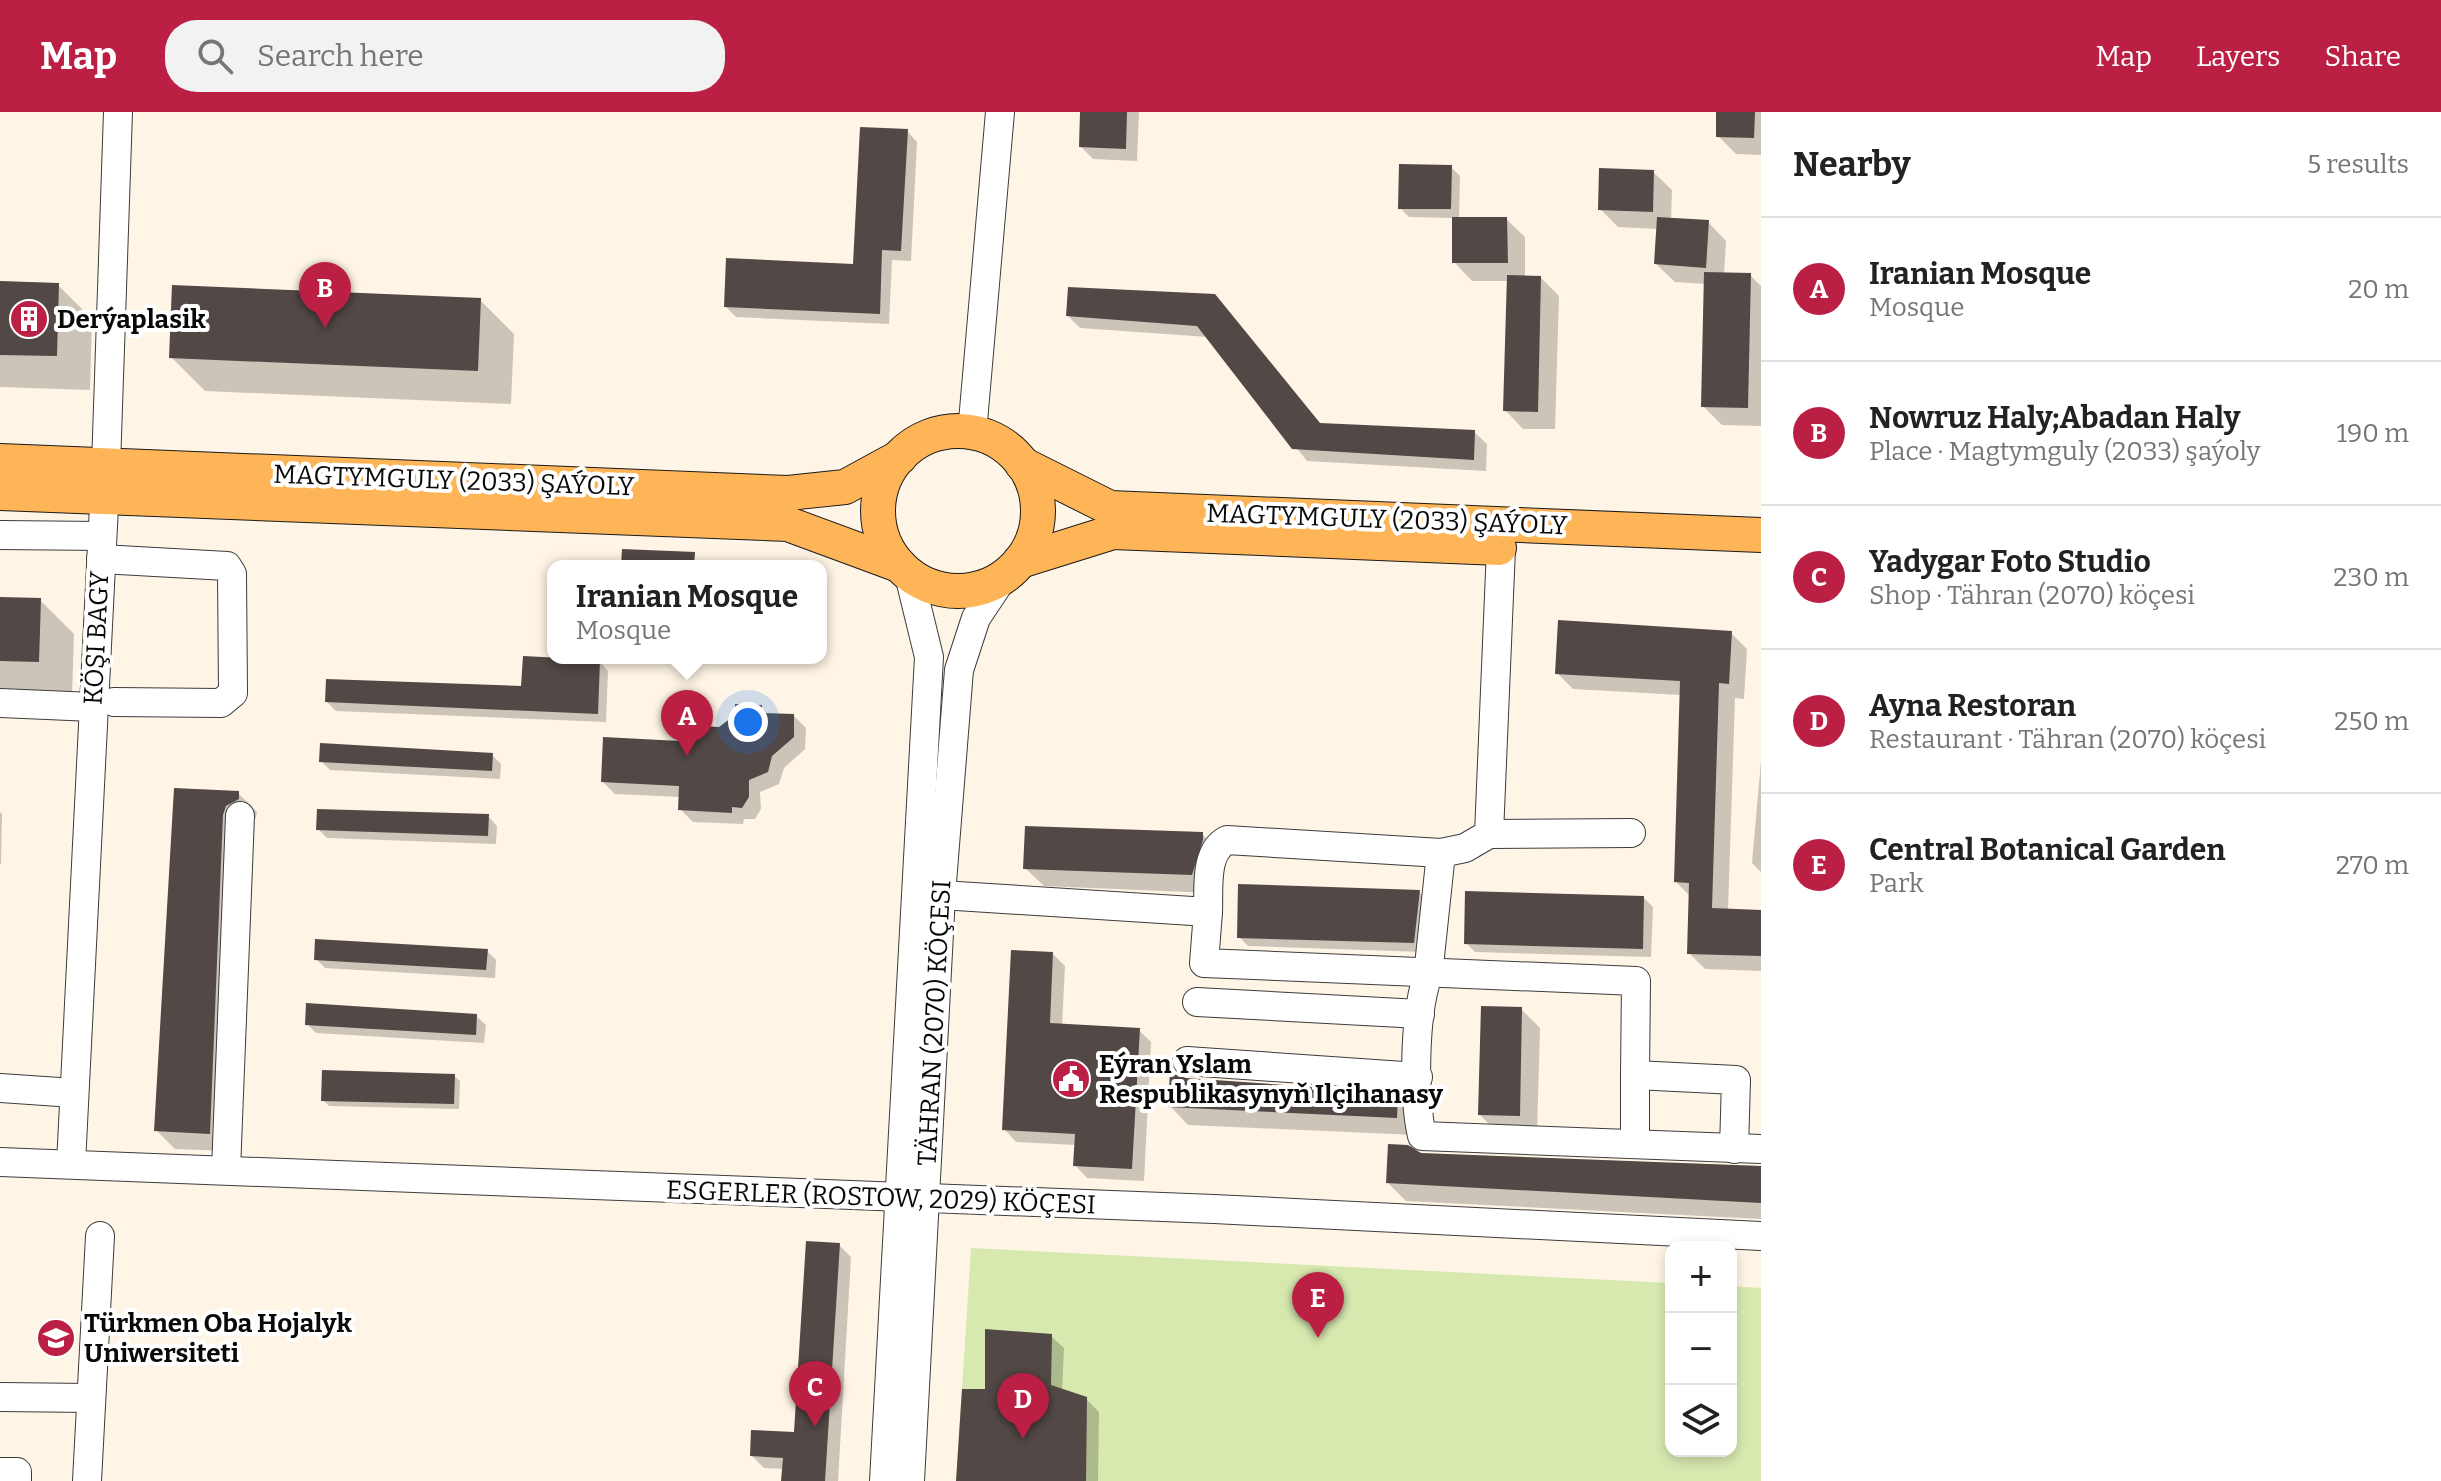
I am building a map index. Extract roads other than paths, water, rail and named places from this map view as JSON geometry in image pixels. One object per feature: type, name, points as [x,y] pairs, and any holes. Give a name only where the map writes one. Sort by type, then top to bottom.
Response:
[{"type":"main road","points":[[941,433],[972,433],[1000,443],[1022,464],[1038,505],[1034,535],[1012,569],[978,588],[949,590],[904,570],[883,540],[878,510],[884,481],[900,457],[926,438],[941,433]]},
{"type":"main road","name":"MAGTYMGULY (2033) ŞAÝOLY","points":[[0,493],[105,481],[788,493],[845,487],[900,457]]},
{"type":"main road","name":"MAGTYMGULY (2033) ŞAÝOLY","points":[[0,461],[105,481],[788,524],[904,570]]},
{"type":"main road","name":"MAGTYMGULY (2033) ŞAÝOLY","points":[[1022,464],[1110,508],[1761,535]]},
{"type":"main road","name":"MAGTYMGULY (2033) ŞAÝOLY","points":[[1012,569],[1113,532],[1761,558]]},
{"type":"street","name":"KÖŞI BAGY","points":[[71,1164],[103,705],[101,547],[118,112]]},
{"type":"street","points":[[972,433],[1000,112]]},
{"type":"street","points":[[0,535],[227,566],[232,574],[233,693],[230,700],[221,703],[0,703]]},
{"type":"street","points":[[1489,834],[1501,548]]},
{"type":"street","name":"TÄHRAN (2070) KÖÇESI","points":[[884,1481],[941,895],[959,670],[976,618],[1012,569]]},
{"type":"street","name":"TÄHRAN (2070) KÖÇESI","points":[[904,570],[929,657],[911,1198],[910,1481]]},
{"type":"street","points":[[226,1170],[240,816]]},
{"type":"street","points":[[1631,833],[1489,834],[1465,848],[1441,853],[1227,840],[1217,845],[1212,855],[1204,963],[1428,975],[1636,981],[1635,1144]]},
{"type":"street","points":[[1441,853],[1428,975],[1421,994],[1418,1077],[1421,1132],[1425,1138],[1748,1149],[1736,1080],[1635,1075]]},
{"type":"street","points":[[941,895],[1208,912]]},
{"type":"street","points":[[1197,1002],[1420,1014]]},
{"type":"street","points":[[1187,1061],[1418,1077]]},
{"type":"street","points":[[0,1088],[74,1093]]},
{"type":"street","name":"ESGERLER (ROSTOW, 2029) KÖÇESI","points":[[0,1162],[1761,1236]]},
{"type":"street","points":[[87,1481],[100,1236]]},
{"type":"street","points":[[0,1397],[91,1398]]},
{"type":"street","points":[[0,1472],[17,1472],[17,1481]]},
{"type":"place","name":"Derýaplasik","points":[[29,319]]},
{"type":"place","name":"Nowruz Haly;Abadan Haly","points":[[325,328]]},
{"type":"place","name":"Iranian Mosque","points":[[687,756]]},
{"type":"place","name":"Eýran Yslam Respublikasynyň Ilçihanasy","points":[[1071,1079]]},
{"type":"place","name":"Türkmen Oba Hojalyk Uniwersiteti","points":[[56,1338]]},
{"type":"place","name":"Central Botanical Garden","points":[[1318,1338]]},
{"type":"place","name":"Yadygar Foto Studio","points":[[815,1427]]},
{"type":"place","name":"Ayna Restoran","points":[[1023,1439]]}]
